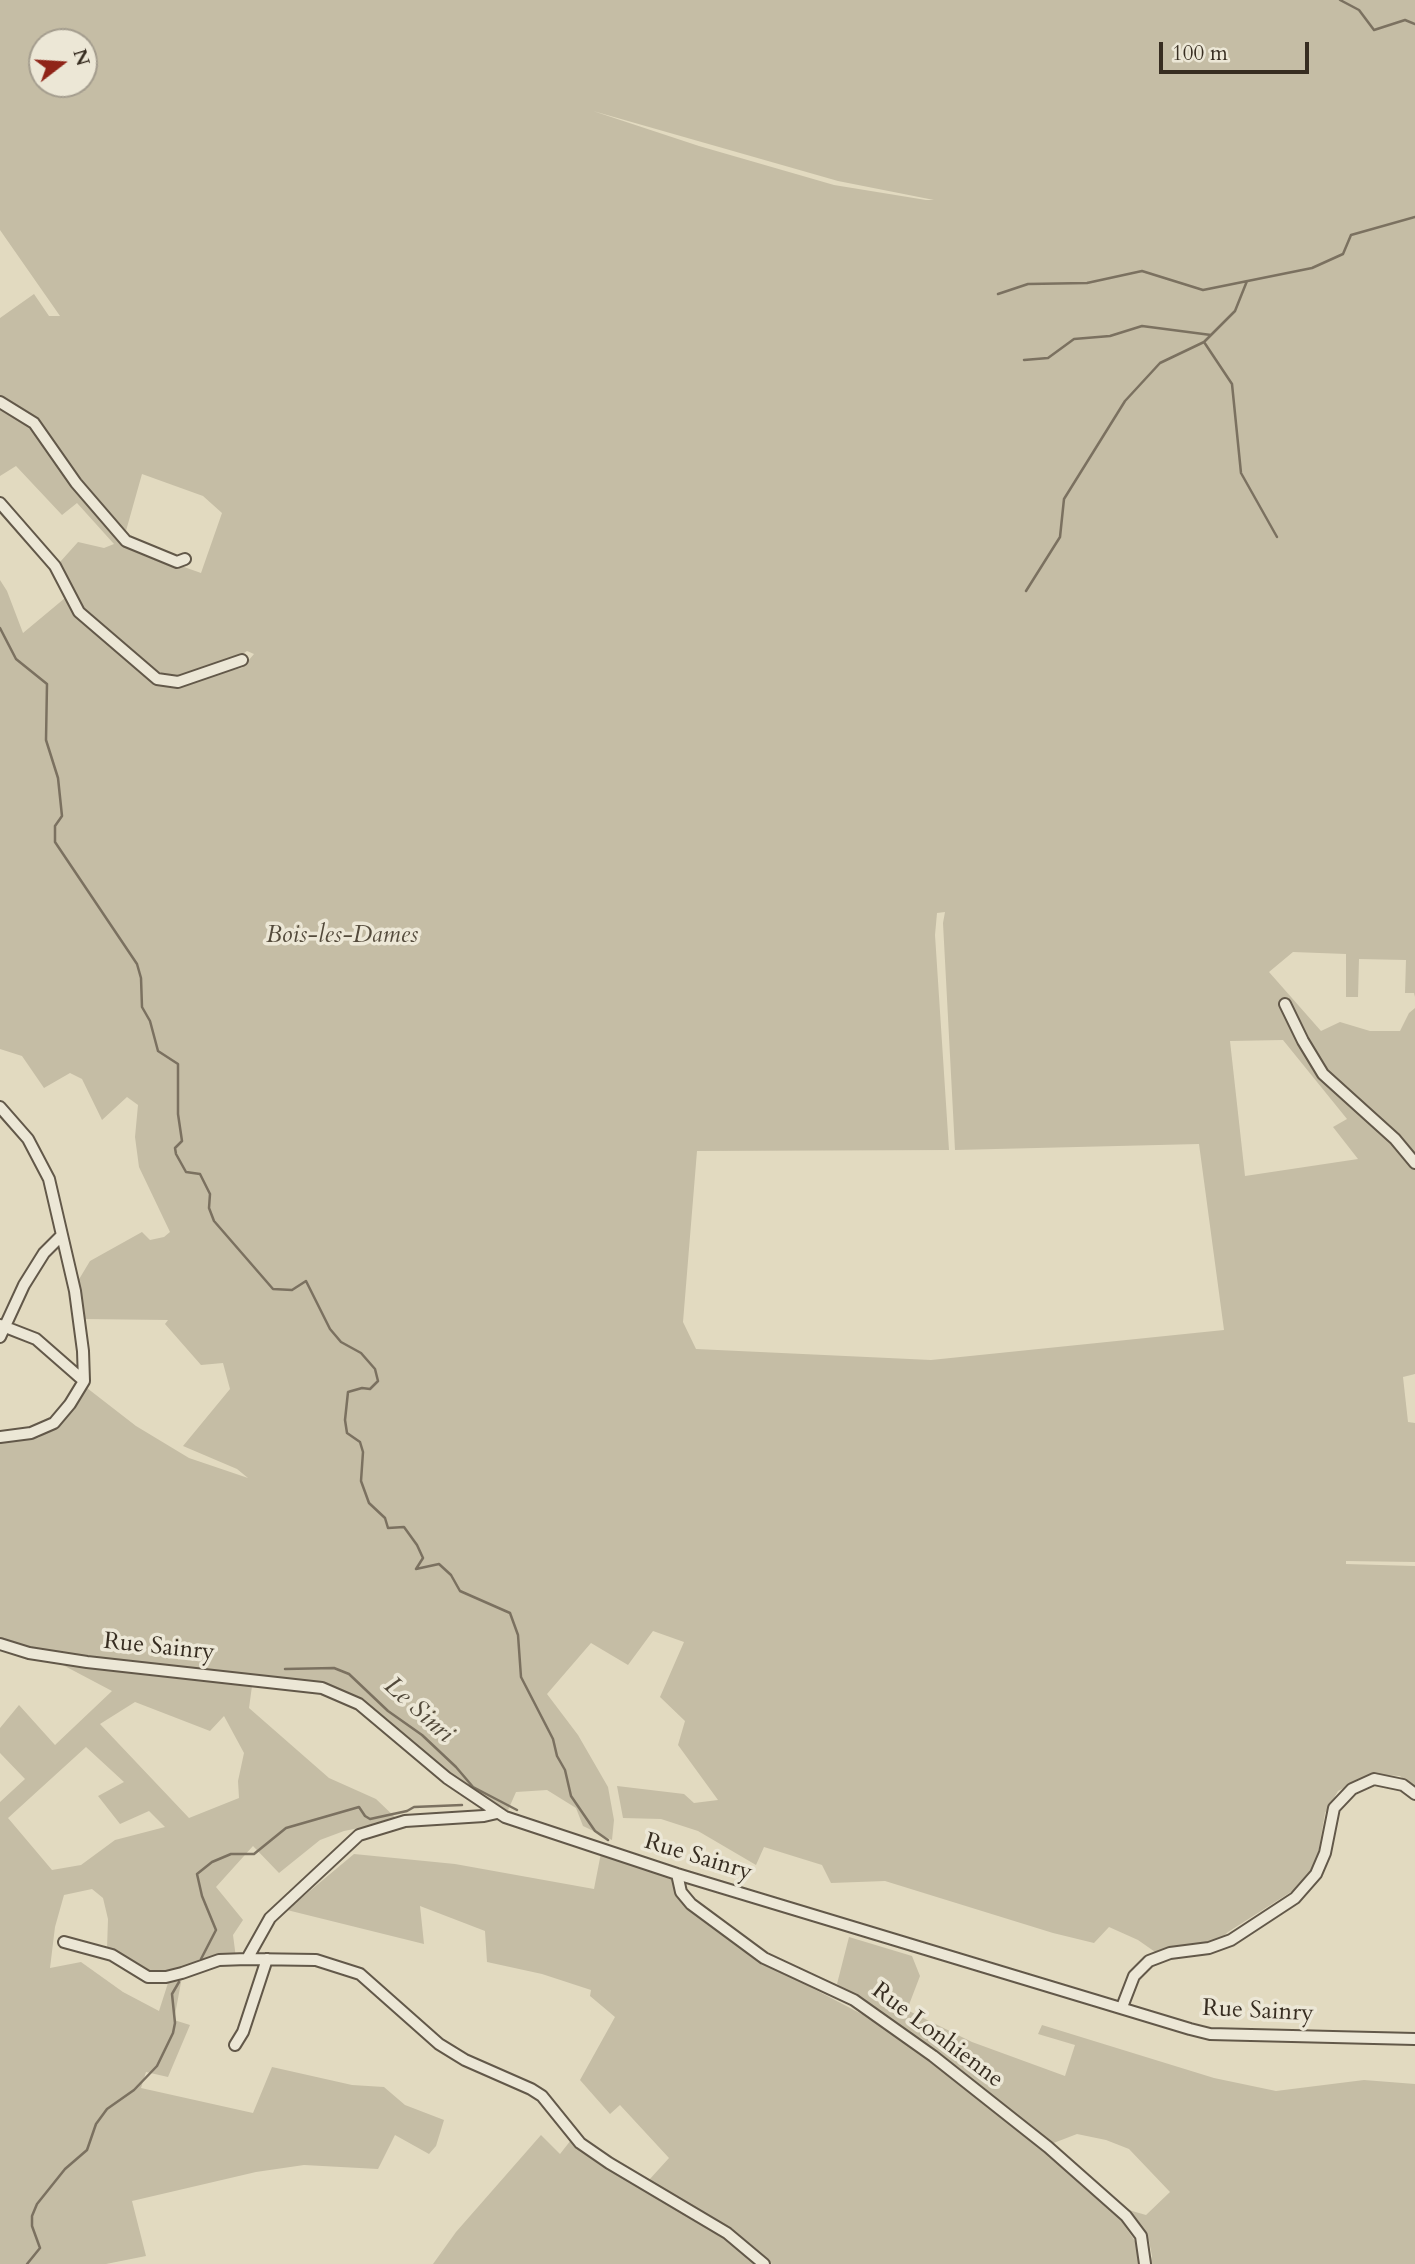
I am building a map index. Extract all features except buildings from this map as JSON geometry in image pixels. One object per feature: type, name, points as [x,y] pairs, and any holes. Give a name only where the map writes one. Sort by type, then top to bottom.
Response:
[{"type":"street","points":[[0,402],[34,423],[76,483],[126,541],[177,562],[184,559]]},
{"type":"street","points":[[0,503],[55,566],[79,612],[157,679],[178,682],[242,660]]},
{"type":"street","points":[[1285,1004],[1323,1074],[1395,1139],[1415,1163]]},
{"type":"street","points":[[0,1107],[29,1139],[49,1179],[75,1291],[84,1381],[71,1404],[54,1423],[31,1433],[0,1437]]},
{"type":"street","points":[[0,1337],[24,1285],[44,1253],[62,1235]]},
{"type":"street","points":[[3,1326],[36,1339],[84,1381]]},
{"type":"street","name":"Rue Sainry","points":[[0,1644],[29,1653],[87,1662],[321,1688],[359,1704],[446,1778],[497,1813],[677,1874],[1210,2034],[1415,2039]]},
{"type":"street","points":[[1122,2007],[1134,1976],[1149,1961],[1170,1954],[1209,1948],[1231,1940],[1295,1898],[1316,1874],[1325,1853],[1334,1808],[1352,1789],[1374,1779],[1403,1785],[1415,1794]]},
{"type":"street","points":[[247,1959],[270,1918],[359,1835],[405,1821],[497,1813]]},
{"type":"street","name":"Rue Lonhienne","points":[[677,1874],[681,1892],[711,1920],[764,1958],[854,2000],[874,2013],[1048,2147],[1126,2216],[1141,2236],[1145,2264]]},
{"type":"street","points":[[64,1942],[112,1955],[148,1977],[166,1977],[219,1960],[247,1959],[316,1960],[360,1974],[439,2044],[465,2060],[542,2096],[580,2143],[727,2233],[764,2264]]},
{"type":"street","points":[[235,2045],[243,2032],[267,1959]]},
{"type":"green space","name":"Bois-les-Dames","points":[[0,0],[1415,0],[1415,997],[1414,993],[1405,993],[1406,960],[1359,959],[1358,997],[1346,997],[1346,954],[1293,952],[1269,972],[1321,1031],[1340,1022],[1370,1031],[1400,1031],[1409,1013],[1415,1008],[1415,1374],[1403,1377],[1408,1422],[1415,1423],[1415,1562],[1346,1561],[1346,1564],[1415,1566],[1415,1791],[1400,1776],[1370,1774],[1338,1791],[1325,1813],[1317,1860],[1305,1880],[1294,1890],[1218,1941],[1198,1946],[1170,1946],[1158,1954],[1138,1940],[1109,1927],[1094,1943],[885,1881],[831,1883],[822,1865],[764,1847],[756,1865],[698,1831],[661,1819],[623,1818],[617,1786],[684,1794],[694,1803],[718,1800],[678,1745],[685,1721],[660,1697],[684,1642],[653,1631],[628,1665],[591,1643],[547,1694],[578,1735],[608,1787],[614,1820],[612,1840],[583,1826],[576,1808],[547,1790],[516,1792],[505,1817],[359,1704],[321,1688],[281,1678],[69,1657],[0,1640],[0,1443],[38,1438],[63,1422],[87,1388],[136,1426],[189,1458],[248,1478],[237,1469],[183,1446],[230,1389],[223,1363],[201,1365],[165,1324],[168,1320],[84,1319],[78,1281],[90,1261],[142,1232],[150,1240],[164,1237],[170,1232],[139,1167],[135,1137],[138,1105],[127,1097],[102,1120],[82,1079],[70,1073],[44,1088],[22,1056],[0,1049],[0,580],[23,633],[65,598],[159,685],[242,668],[254,654],[247,651],[227,664],[175,679],[152,669],[80,607],[60,562],[78,542],[104,548],[114,544],[77,503],[62,515],[16,466],[0,476],[0,405],[6,401],[0,396],[0,318],[34,294],[49,316],[60,316],[0,230]],"holes":[[[593,111],[838,181],[934,200],[834,185],[699,146]],[[142,474],[203,496],[222,513],[201,573],[122,545]],[[945,912],[943,923],[955,1150],[1199,1144],[1224,1330],[931,1360],[696,1349],[683,1322],[697,1151],[949,1150],[935,935],[937,913]],[[1283,1040],[1347,1119],[1333,1127],[1358,1159],[1245,1176],[1230,1041]]]},
{"type":"green space","points":[[59,1663],[97,1665],[252,1686],[249,1708],[329,1778],[376,1799],[398,1820],[344,1831],[320,1840],[279,1873],[253,1846],[216,1887],[243,1920],[233,1935],[236,1958],[181,1970],[150,1973],[107,1949],[108,1919],[103,1898],[92,1889],[64,1895],[55,1927],[50,1968],[81,1962],[123,1992],[159,2011],[168,1983],[182,1977],[174,2020],[190,2025],[168,2077],[146,2072],[141,2088],[253,2113],[272,2067],[352,2085],[384,2087],[405,2105],[444,2120],[436,2146],[429,2154],[395,2135],[378,2169],[304,2165],[256,2172],[132,2201],[146,2256],[106,2264],[0,2264],[0,1802],[25,1779],[0,1753],[0,1728],[19,1705],[55,1745],[112,1691]],"holes":[[[135,1702],[210,1731],[224,1716],[244,1753],[238,1781],[239,1798],[189,1818],[100,1724]],[[86,1747],[124,1782],[98,1796],[120,1824],[149,1811],[165,1827],[115,1840],[81,1865],[52,1870],[8,1818]]]},
{"type":"green space","points":[[601,1853],[674,1877],[677,1897],[759,1960],[890,2029],[1021,2132],[1120,2219],[1135,2241],[1138,2264],[772,2264],[735,2234],[649,2180],[669,2158],[620,2105],[610,2114],[580,2080],[615,2017],[590,1996],[591,1990],[542,1974],[487,1962],[485,1931],[420,1906],[424,1944],[287,1910],[354,1854],[455,1864],[594,1889]]},
{"type":"green space","points":[[849,1937],[912,1956],[920,1976],[907,2010],[972,2042],[1065,2076],[1075,2045],[1038,2034],[1042,2025],[1214,2078],[1276,2091],[1364,2080],[1415,2084],[1415,2264],[1150,2264],[1152,2256],[1149,2241],[1125,2209],[1146,2215],[1170,2192],[1129,2149],[1106,2140],[1077,2134],[1051,2144],[958,2067],[837,1984]]},
{"type":"green space","points":[[541,2135],[560,2154],[571,2140],[605,2166],[749,2255],[756,2264],[433,2264],[456,2232]]},
{"type":"waterway","points":[[1340,0],[1359,10],[1374,30],[1405,20],[1415,24]]},
{"type":"waterway","points":[[998,294],[1028,284],[1087,283],[1142,271],[1203,290],[1312,268],[1343,254],[1351,235],[1415,217]]},
{"type":"waterway","points":[[1247,281],[1235,311],[1204,342],[1232,384],[1241,473],[1277,537]]},
{"type":"waterway","points":[[1024,360],[1048,358],[1074,339],[1110,336],[1142,326],[1211,335]]},
{"type":"waterway","points":[[1026,591],[1060,537],[1064,499],[1125,401],[1160,363],[1204,342]]},
{"type":"waterway","points":[[0,628],[16,659],[47,684],[46,740],[58,778],[62,816],[55,826],[55,842],[137,964],[141,978],[142,1007],[150,1021],[158,1051],[178,1064],[178,1114],[182,1141],[175,1148],[176,1154],[186,1172],[200,1174],[210,1194],[209,1208],[214,1221],[273,1289],[292,1290],[306,1281],[330,1329],[341,1342],[361,1353],[375,1369],[378,1381],[370,1389],[348,1392],[345,1420],[347,1433],[360,1442],[363,1452],[361,1481],[369,1503],[385,1518],[388,1528],[404,1527],[417,1545],[423,1558],[416,1569],[439,1564],[451,1575],[460,1591],[510,1613],[518,1635],[521,1677],[553,1739],[557,1756],[565,1770],[571,1796],[595,1831],[608,1840]]},
{"type":"waterway","name":"Le Sinri","points":[[285,1669],[334,1668],[349,1674],[388,1711],[422,1735],[473,1787],[517,1810]]},
{"type":"waterway","points":[[201,1959],[216,1930],[202,1896],[197,1874],[212,1862],[231,1854],[254,1854],[286,1828],[359,1807],[370,1819],[414,1807],[462,1805]]},
{"type":"waterway","points":[[27,2264],[40,2248],[32,2226],[32,2216],[37,2204],[65,2169],[87,2150],[96,2124],[107,2109],[134,2090],[157,2066],[173,2033],[175,2023],[172,1994],[179,1982]]}]
